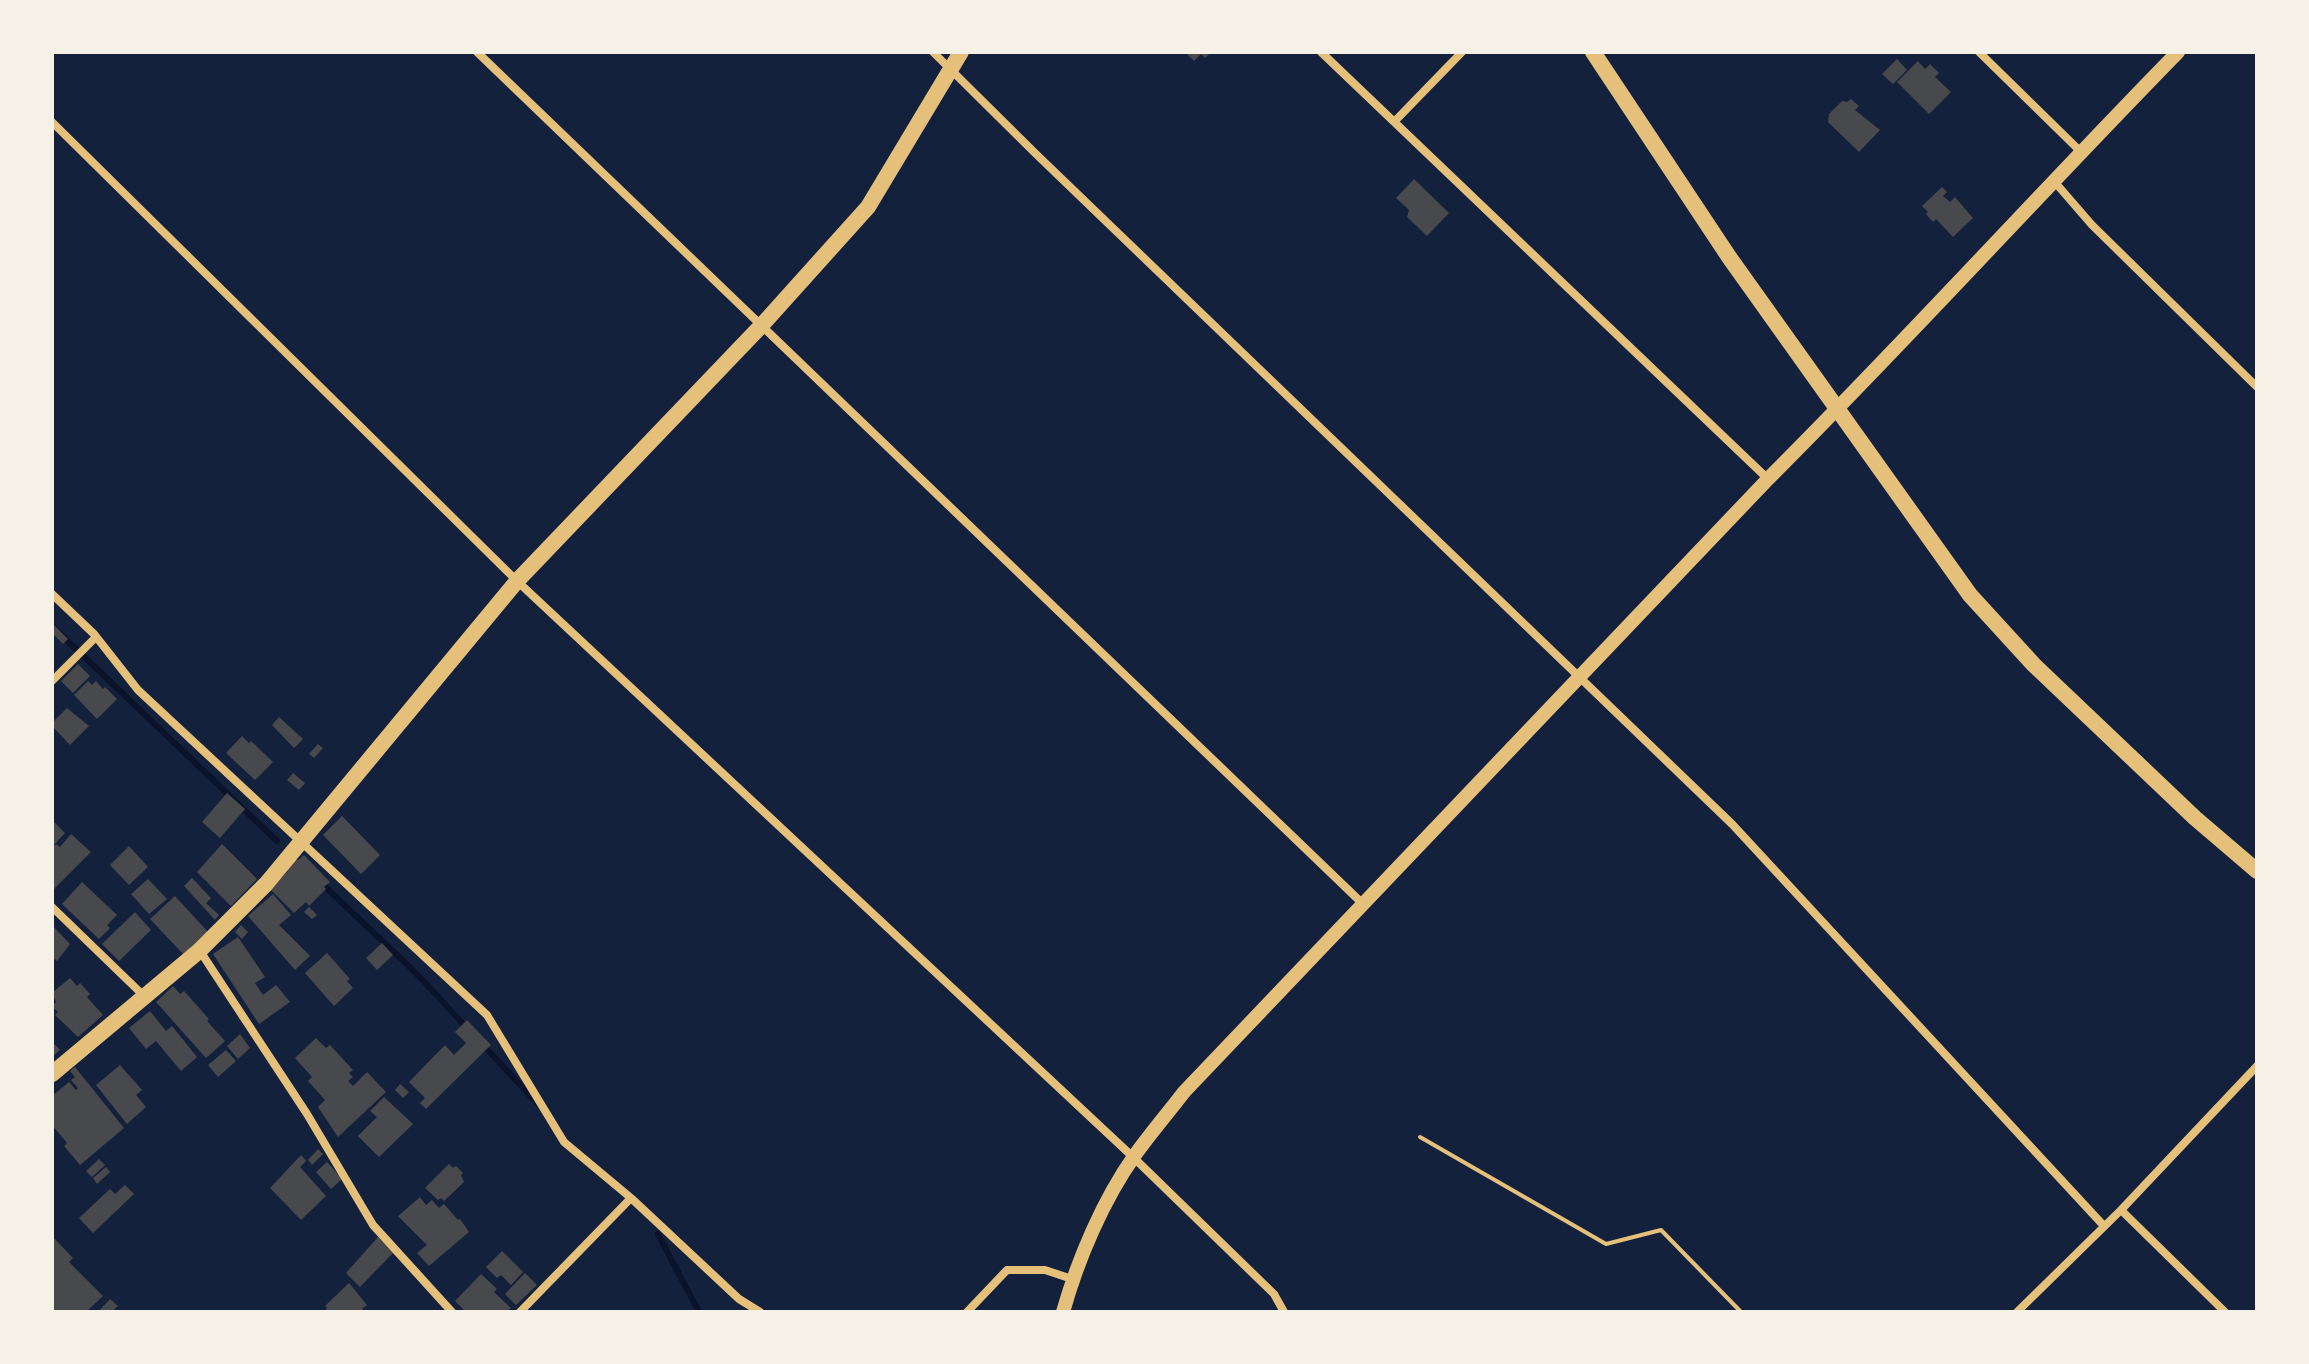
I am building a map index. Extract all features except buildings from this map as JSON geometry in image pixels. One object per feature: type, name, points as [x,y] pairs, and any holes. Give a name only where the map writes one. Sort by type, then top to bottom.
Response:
[{"type":"main road","points":[[52,1074],[199,951],[266,884],[517,581],[761,326],[868,207],[961,52]]},
{"type":"main road","points":[[1593,52],[1729,257],[1970,595],[2012,642],[2195,818],[2257,871]]},
{"type":"street","points":[[477,52],[1363,904]]},
{"type":"street","points":[[933,52],[1732,824],[2104,1226]]},
{"type":"street","points":[[1321,52],[1768,479]]},
{"type":"street","points":[[1394,122],[1462,52]]},
{"type":"street","points":[[1979,52],[2080,151]]},
{"type":"street","points":[[1063,1312],[1072,1279],[1094,1228],[1133,1157],[1184,1092],[1768,479],[1838,410],[2052,180],[2178,52]]},
{"type":"street","points":[[52,122],[517,581],[1133,1157],[1274,1294],[1284,1312]]},
{"type":"street","points":[[2052,180],[2092,225],[2257,387]]},
{"type":"street","points":[[52,594],[96,637],[138,690],[487,1015],[564,1142],[631,1198],[739,1299],[760,1312]]},
{"type":"street","points":[[52,681],[96,637]]},
{"type":"street","points":[[52,907],[145,997]]},
{"type":"street","points":[[199,951],[307,1114],[373,1225],[452,1312]]},
{"type":"street","points":[[2017,1312],[2121,1210],[2257,1066]]},
{"type":"street","points":[[520,1312],[631,1198]]},
{"type":"street","points":[[2121,1210],[2225,1312]]},
{"type":"street","points":[[967,1312],[1007,1270],[1045,1270],[1072,1279]]},
{"type":"path","points":[[1420,1137],[1606,1244],[1661,1230],[1741,1312]]},
{"type":"waterway","points":[[52,626],[277,841]]},
{"type":"waterway","points":[[319,881],[415,972],[467,1028]]},
{"type":"waterway","points":[[483,1045],[538,1104]]},
{"type":"waterway","points":[[658,1234],[699,1312]]}]
